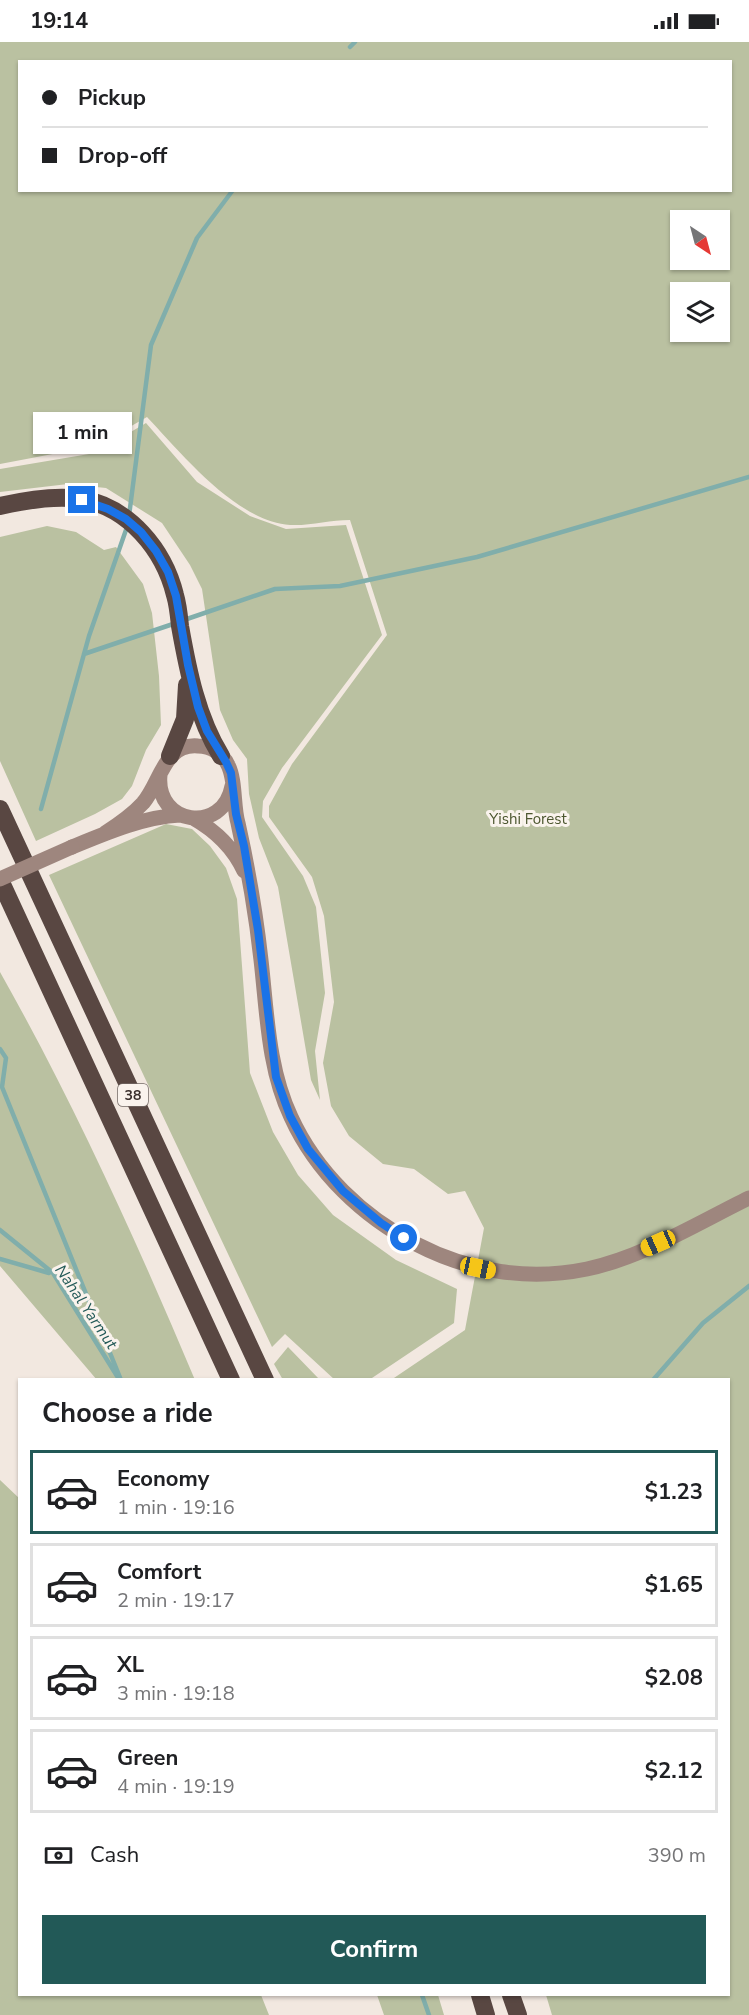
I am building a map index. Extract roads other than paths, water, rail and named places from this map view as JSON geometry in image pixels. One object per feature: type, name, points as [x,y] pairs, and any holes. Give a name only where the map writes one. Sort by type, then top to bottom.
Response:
[{"type":"highway","points":[[0,506],[55,498],[82,500],[108,509],[126,519],[141,532],[156,551],[168,572],[176,596],[188,665],[203,721],[221,756]]},
{"type":"highway","points":[[170,756],[184,719],[188,665]]},
{"type":"highway","name":"38","points":[[0,809],[265,1378]]},
{"type":"highway","name":"38","points":[[0,879],[230,1378]]},
{"type":"highway","points":[[480,1996],[486,2015]]},
{"type":"highway","points":[[511,1996],[518,2015]]},
{"type":"street","points":[[105,833],[142,803],[170,756],[180,749],[196,745],[211,749],[221,756],[230,769],[258,930],[276,1077],[290,1116],[308,1149],[343,1191],[381,1223],[404,1238],[465,1265],[502,1272],[553,1275],[589,1269],[621,1259],[749,1198]]},
{"type":"street","points":[[160,775],[160,788],[164,800],[207,826],[226,842],[239,860],[249,885]]},
{"type":"street","points":[[0,879],[105,833],[158,817],[206,817],[221,808],[229,797],[232,785]]},
{"type":"waterway","points":[[350,47],[355,42]]},
{"type":"waterway","points":[[129,516],[151,345],[197,238],[232,192]]},
{"type":"waterway","points":[[184,620],[275,589],[340,586],[477,557],[749,477]]},
{"type":"waterway","points":[[41,809],[89,636],[127,527]]},
{"type":"waterway","points":[[84,654],[176,623]]},
{"type":"waterway","points":[[0,1049],[6,1058],[2,1087],[120,1378]]},
{"type":"waterway","name":"Nahal Yarmut","points":[[0,1230],[53,1273],[117,1376]]},
{"type":"waterway","points":[[0,1259],[49,1273]]},
{"type":"waterway","points":[[655,1378],[703,1323],[749,1286]]},
{"type":"waterway","name":"Nahal Yarmut","points":[[422,1996],[429,2015]]},
{"type":"park label","name":"Yishi Forest","points":[[528,819]]}]
